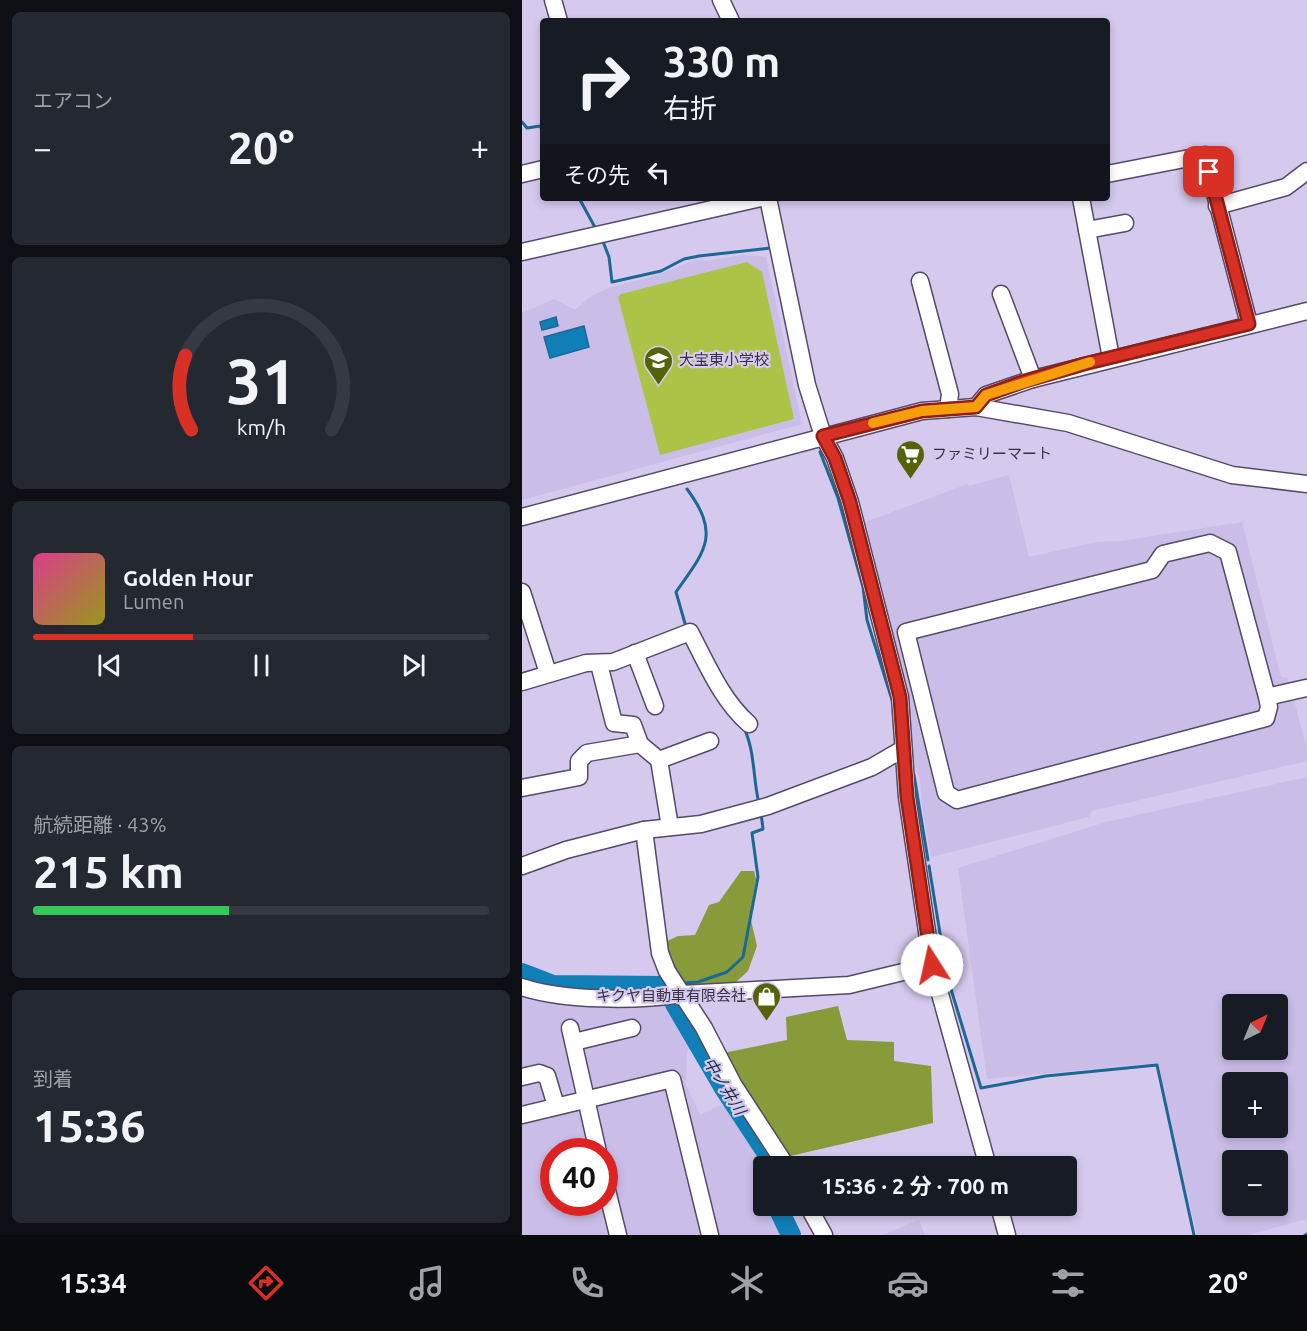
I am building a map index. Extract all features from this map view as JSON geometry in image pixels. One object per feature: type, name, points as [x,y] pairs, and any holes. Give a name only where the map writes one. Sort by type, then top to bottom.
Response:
[{"type":"street","points":[[553,0],[558,18]]},
{"type":"street","points":[[721,0],[730,18]]},
{"type":"street","points":[[1110,173],[1205,155],[1249,324]]},
{"type":"street","points":[[522,174],[540,170]]},
{"type":"street","points":[[1217,206],[1286,186],[1307,171]]},
{"type":"street","points":[[522,252],[748,201]]},
{"type":"street","points":[[769,201],[807,384],[823,436],[835,458],[850,502],[902,707],[903,749],[915,864],[932,965],[985,1156]]},
{"type":"street","points":[[1082,201],[1111,358]]},
{"type":"street","points":[[1087,230],[1125,223]]},
{"type":"street","points":[[920,280],[950,394],[948,409]]},
{"type":"street","points":[[1001,294],[1033,379]]},
{"type":"street","points":[[976,407],[986,395],[1033,379],[1307,310]]},
{"type":"street","points":[[522,517],[922,411],[976,407],[1068,423],[1232,475],[1307,484]]},
{"type":"street","points":[[1210,543],[1228,552],[1267,697],[1269,707],[1266,718],[957,800],[946,793],[906,632],[1152,570],[1163,554],[1210,543]]},
{"type":"street","points":[[522,591],[548,673]]},
{"type":"street","points":[[522,682],[586,663],[613,662],[690,632],[710,672],[735,712],[749,724]]},
{"type":"street","points":[[635,653],[655,706]]},
{"type":"street","points":[[599,664],[614,723],[633,725],[640,744],[659,760],[670,827]]},
{"type":"street","points":[[1267,697],[1307,689]]},
{"type":"street","points":[[659,760],[710,741]]},
{"type":"street","points":[[522,788],[579,777],[579,761],[587,753],[640,744]]},
{"type":"street","points":[[522,866],[556,853],[644,831],[709,823],[768,806],[872,767],[903,749]]},
{"type":"street","points":[[644,831],[660,953],[667,971],[780,1156]]},
{"type":"street","points":[[522,987],[562,996],[657,998],[682,994],[849,985],[932,965]]},
{"type":"street","points":[[595,1138],[572,1035],[632,1028]]},
{"type":"street","points":[[522,1077],[539,1073],[547,1076],[556,1106]]},
{"type":"street","points":[[522,1115],[672,1079],[711,1235]]},
{"type":"street","points":[[613,1216],[618,1235]]},
{"type":"street","points":[[814,1216],[824,1235]]},
{"type":"street","points":[[1002,1216],[1007,1235]]},
{"type":"shaded area","name":"大宝東小学校","points":[[743,255],[766,257],[802,424],[522,500],[522,313],[554,299],[575,310],[588,298],[610,287],[655,276],[697,259],[705,261]]},
{"type":"shaded area","points":[[1009,475],[1029,557],[1096,542],[1121,541],[1242,522],[1281,677],[1288,678],[1307,749],[1307,761],[1092,811],[1089,817],[931,857],[922,807],[920,779],[911,755],[863,523],[968,484],[969,486]]},
{"type":"shaded area","points":[[1307,777],[1307,1219],[1248,1235],[1197,1235],[1158,1063],[987,1079],[958,868],[1106,822]]},
{"type":"shaded area","points":[[522,993],[667,1002],[695,1046],[687,1051],[686,1084],[700,1115],[723,1104],[754,1143],[761,1156],[753,1156],[753,1216],[772,1216],[783,1235],[522,1235]]},
{"type":"shaded area","points":[[919,1220],[925,1235],[882,1235]]},
{"type":"green space","points":[[747,262],[762,272],[794,419],[660,455],[618,297],[621,294]]},
{"type":"green space","points":[[741,871],[754,871],[756,879],[750,916],[757,946],[748,971],[734,984],[682,987],[663,943],[678,936],[695,935],[709,905],[719,902]]},
{"type":"green space","points":[[838,1006],[847,1040],[894,1042],[894,1061],[931,1066],[933,1123],[785,1156],[723,1053],[787,1040],[786,1017]]},
{"type":"water","points":[[556,317],[558,326],[542,330],[540,322]]},
{"type":"water","points":[[584,326],[589,347],[550,358],[544,337]]},
{"type":"waterway","points":[[522,122],[527,128],[540,126]]},
{"type":"waterway","points":[[581,201],[597,231]]},
{"type":"waterway","points":[[602,239],[609,257],[612,282],[661,271],[684,259],[770,248]]},
{"type":"waterway","points":[[820,452],[838,498],[863,587],[867,620],[893,703]]},
{"type":"waterway","points":[[686,627],[676,592],[701,554],[706,531],[704,519],[687,489]]},
{"type":"waterway","points":[[744,728],[752,756],[759,804]]},
{"type":"waterway","points":[[914,775],[928,860]]},
{"type":"waterway","points":[[682,983],[698,982],[727,972],[743,957],[758,877],[752,833],[763,829],[761,813]]},
{"type":"waterway","points":[[929,866],[947,976],[981,1088],[1046,1076],[1157,1065],[1194,1235]]},
{"type":"waterway","name":"中ノ井川","points":[[522,973],[553,985],[664,986]]},
{"type":"waterway","name":"中ノ井川","points":[[675,1004],[724,1088],[769,1156]]},
{"type":"waterway","name":"中ノ井川","points":[[782,1216],[791,1235]]},
{"type":"slow traffic","points":[[873,423],[922,411],[976,407],[986,395],[1090,362]]},
{"type":"place","name":"大宝東小学校","points":[[658,386]]},
{"type":"place","name":"ファミリーマート","points":[[911,480]]},
{"type":"place","name":"キクヤ自動車有限会社","points":[[767,1022]]},
{"type":"route","points":[[932,965],[907,797],[900,697],[850,502],[835,458],[823,436],[922,411],[976,407],[986,395],[1025,381],[1084,364],[1249,324],[1209,172]]}]
